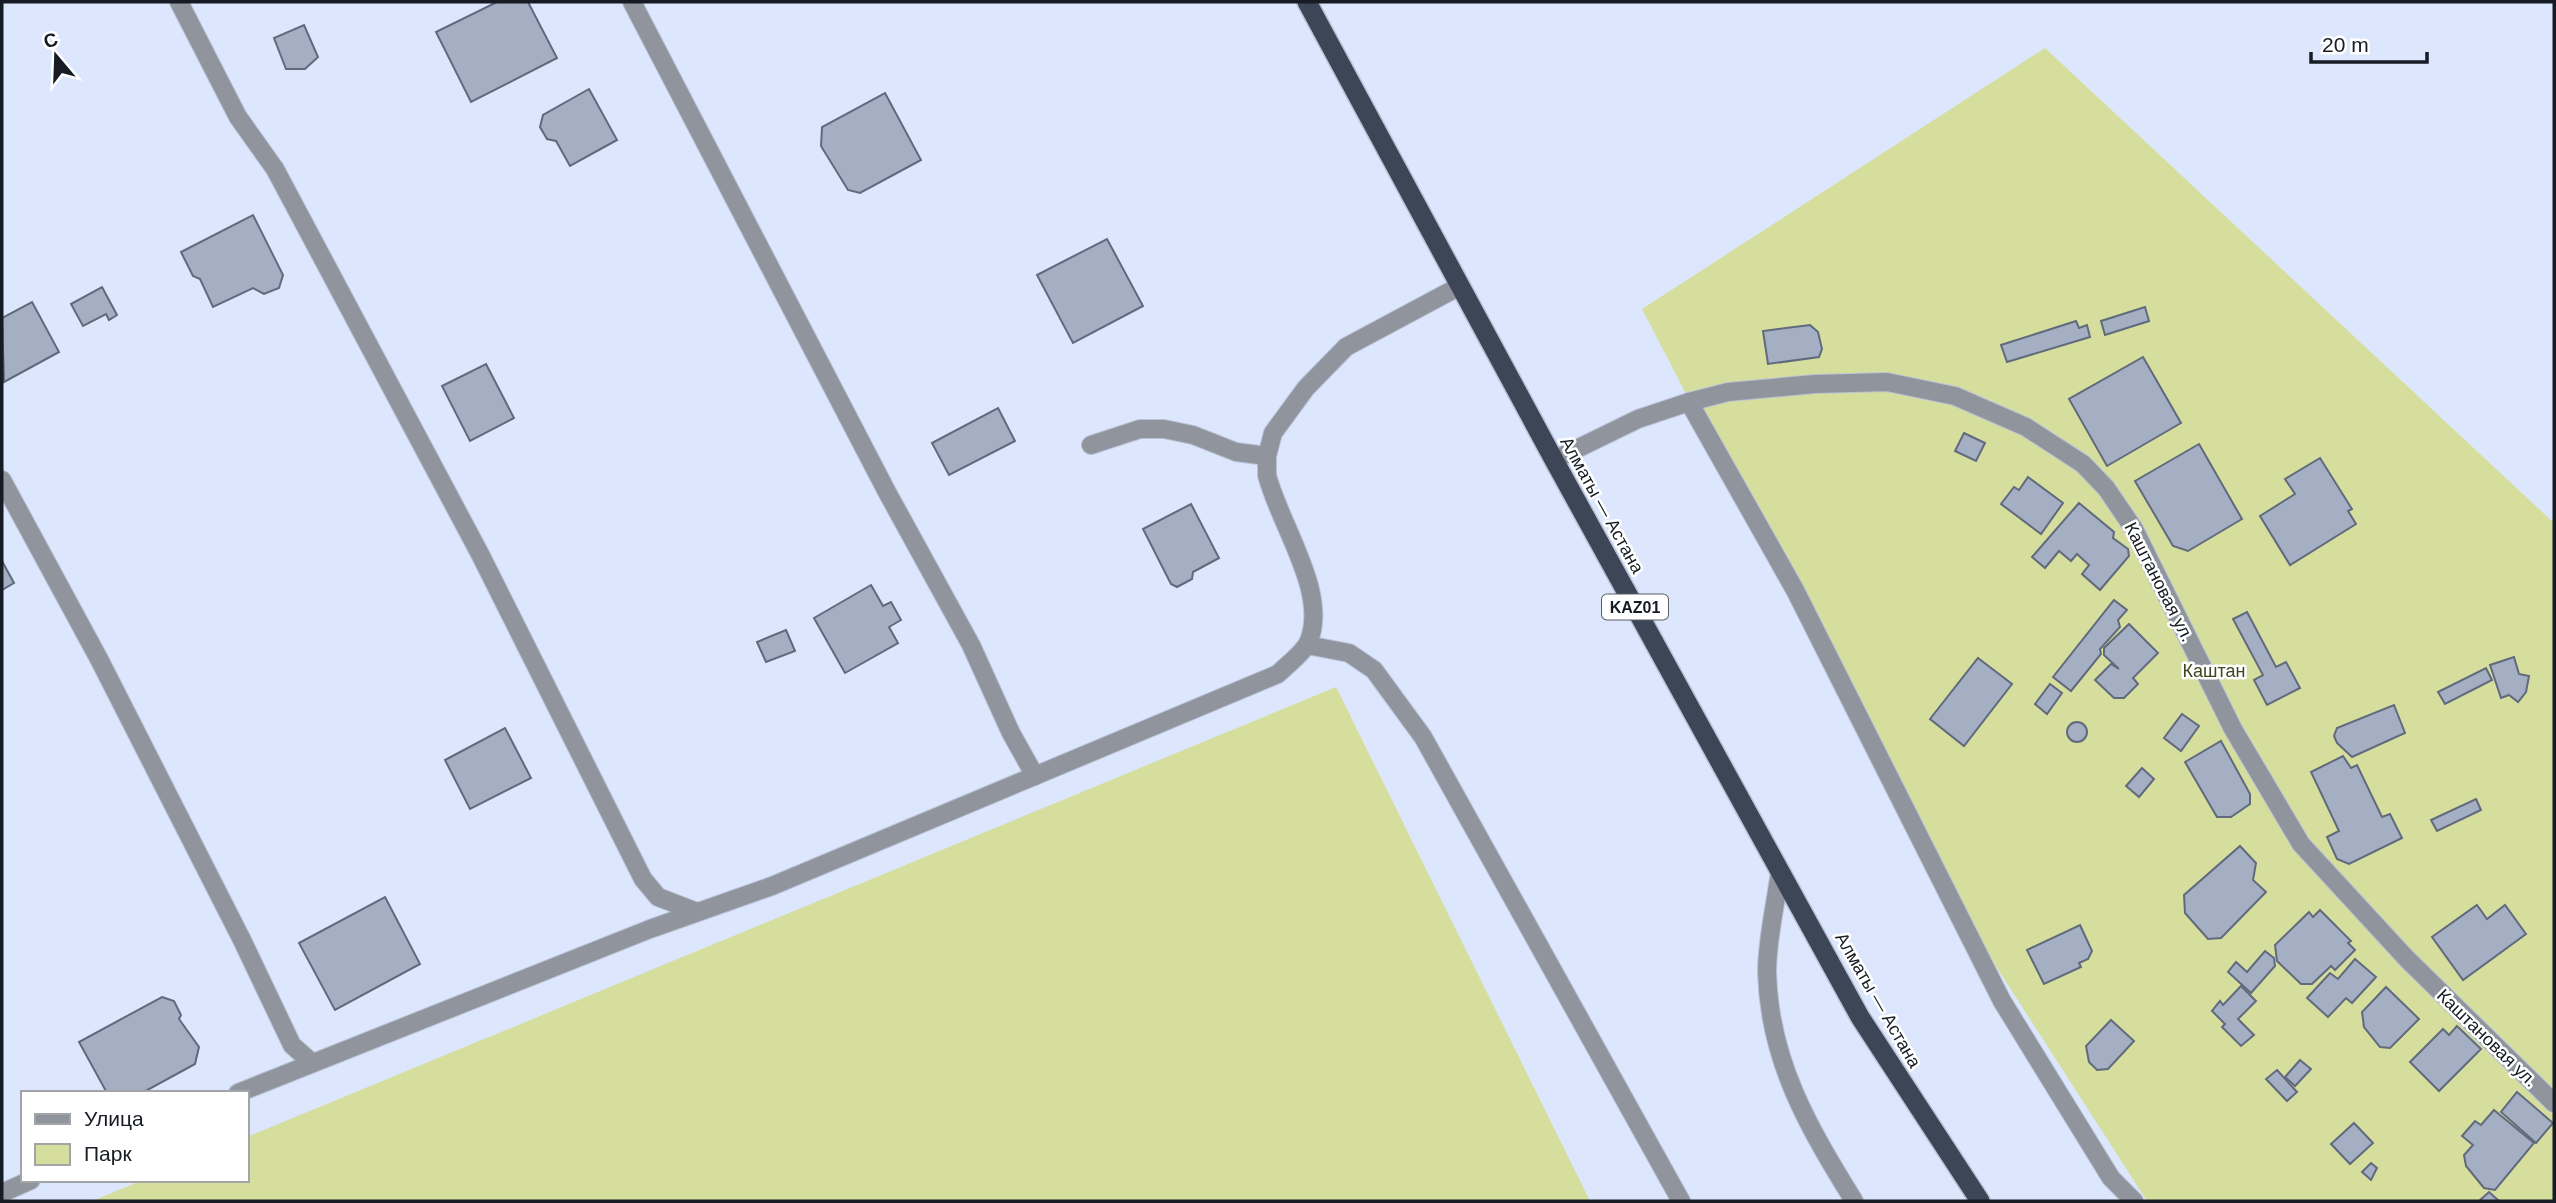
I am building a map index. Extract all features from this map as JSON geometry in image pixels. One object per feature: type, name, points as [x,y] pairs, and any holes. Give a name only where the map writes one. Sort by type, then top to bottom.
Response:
[{"type":"highway","name":"Алматы — Астана","points":[[1307,2],[1554,460],[1860,1017],[1980,1201]]},
{"type":"street","points":[[179,2],[239,117],[275,169],[480,554],[643,879],[659,897],[697,912]]},
{"type":"street","points":[[632,2],[875,468],[971,645],[1011,733],[1035,776]]},
{"type":"street","points":[[243,1091],[697,912],[772,886],[1278,674],[1307,645],[1315,618],[1309,590],[1272,493],[1267,456],[1273,433],[1306,388],[1346,347],[1460,286]]},
{"type":"street","name":"Каштановая ул.","points":[[1554,460],[1638,419],[1689,402],[1728,392],[1815,384],[1887,382],[1955,396],[2026,427],[2082,464],[2106,488],[2134,528],[2233,729],[2301,844],[2416,968],[2554,1104]]},
{"type":"street","points":[[1689,402],[1795,590],[2002,1001],[2111,1178],[2134,1201]]},
{"type":"street","points":[[1091,445],[1140,429],[1164,429],[1193,435],[1236,452],[1267,456]]},
{"type":"street","points":[[2,480],[100,659],[292,1045],[311,1062]]},
{"type":"street","points":[[1307,645],[1349,653],[1374,670],[1423,737],[1681,1201]]},
{"type":"street","points":[[1780,871],[1767,971],[1774,1027],[1790,1084],[1812,1131],[1854,1201]]},
{"type":"street","points":[[2,1193],[27,1182]]},
{"type":"green space","name":"Каштан","points":[[2045,48],[2554,523],[2554,1201],[2147,1201],[1927,859],[1642,309]]},
{"type":"green space","points":[[1336,687],[1590,1201],[92,1201],[138,1182],[248,1182],[248,1137]]},
{"type":"building","points":[[497,2],[528,2],[557,58],[471,102],[436,32]]},
{"type":"building","points":[[304,25],[318,57],[305,69],[286,69],[274,38]]},
{"type":"building","points":[[589,89],[617,140],[570,166],[556,141],[547,139],[540,127],[543,115]]},
{"type":"building","points":[[885,93],[921,160],[860,193],[848,190],[821,146],[822,127]]},
{"type":"building","points":[[253,215],[283,275],[279,288],[264,294],[253,288],[213,307],[200,279],[193,276],[181,252]]},
{"type":"building","points":[[1107,239],[1143,306],[1073,343],[1037,275]]},
{"type":"building","points":[[102,287],[117,315],[109,320],[106,314],[83,326],[71,304]]},
{"type":"building","points":[[32,302],[59,352],[4,382],[2,318]]},
{"type":"building","points":[[2145,307],[2149,321],[2105,335],[2101,321]]},
{"type":"building","points":[[2076,321],[2079,328],[2087,325],[2090,337],[2007,362],[2001,345]]},
{"type":"building","points":[[1810,325],[1818,332],[1822,349],[1819,357],[1768,364],[1763,331]]},
{"type":"building","points":[[2143,357],[2181,423],[2107,466],[2069,399]]},
{"type":"building","points":[[486,364],[514,418],[470,441],[442,386]]},
{"type":"building","points":[[998,408],[1015,441],[949,475],[932,443]]},
{"type":"building","points":[[1964,433],[1985,443],[1976,461],[1955,451]]},
{"type":"building","points":[[2199,444],[2242,519],[2188,551],[2173,546],[2135,481]]},
{"type":"building","points":[[2320,458],[2352,509],[2348,511],[2356,524],[2290,565],[2260,516],[2295,494],[2285,479]]},
{"type":"building","points":[[2028,477],[2063,503],[2041,534],[2001,504],[2014,487],[2019,490]]},
{"type":"building","points":[[2079,503],[2114,532],[2113,538],[2128,549],[2129,556],[2100,590],[2082,574],[2089,565],[2077,554],[2071,561],[2059,551],[2045,568],[2032,557]]},
{"type":"building","points":[[1191,504],[1219,558],[1193,572],[1192,579],[1177,587],[1171,584],[1143,529]]},
{"type":"building","points":[[2,561],[14,583],[2,590]]},
{"type":"building","points":[[871,585],[883,606],[891,602],[901,620],[889,627],[898,643],[845,673],[814,618]]},
{"type":"building","points":[[2114,600],[2127,610],[2118,620],[2120,627],[2100,649],[2101,654],[2071,691],[2053,677]]},
{"type":"building","points":[[2247,612],[2276,667],[2286,662],[2300,688],[2267,705],[2254,680],[2263,675],[2233,619]]},
{"type":"building","points":[[2129,624],[2158,653],[2133,678],[2138,684],[2124,698],[2114,698],[2095,680],[2111,664],[2119,669],[2104,655],[2104,648]]},
{"type":"building","points":[[786,630],[795,651],[766,662],[757,642]]},
{"type":"building","points":[[2514,657],[2519,674],[2529,676],[2526,692],[2518,702],[2509,695],[2501,698],[2490,665]]},
{"type":"building","points":[[1978,658],[2012,684],[1964,746],[1930,719]]},
{"type":"building","points":[[2486,668],[2492,680],[2445,704],[2438,692]]},
{"type":"building","points":[[2050,684],[2062,693],[2047,714],[2035,704]]},
{"type":"building","points":[[2394,705],[2405,733],[2352,757],[2337,743],[2334,736],[2337,728]]},
{"type":"building","points":[[2182,714],[2199,726],[2181,751],[2164,738]]},
{"type":"building","points":[[2073,722],[2081,722],[2087,732],[2081,742],[2073,742],[2067,736],[2067,728]]},
{"type":"building","points":[[505,728],[531,778],[470,809],[445,760]]},
{"type":"building","points":[[2221,741],[2250,794],[2250,804],[2231,817],[2217,817],[2185,762]]},
{"type":"building","points":[[2343,756],[2351,768],[2357,765],[2382,817],[2390,814],[2402,838],[2349,864],[2337,859],[2327,837],[2339,831],[2311,772]]},
{"type":"building","points":[[2142,768],[2154,779],[2139,797],[2126,786]]},
{"type":"building","points":[[2476,799],[2481,810],[2437,831],[2431,820]]},
{"type":"building","points":[[2240,846],[2256,863],[2253,880],[2266,892],[2221,938],[2208,939],[2185,913],[2184,895]]},
{"type":"building","points":[[385,897],[420,964],[335,1010],[299,943]]},
{"type":"building","points":[[2477,905],[2487,919],[2505,905],[2526,934],[2463,980],[2432,937]]},
{"type":"building","points":[[2320,910],[2351,941],[2348,943],[2355,950],[2335,970],[2331,966],[2312,984],[2301,984],[2277,961],[2275,945],[2309,912],[2313,917]]},
{"type":"building","points":[[2080,925],[2092,951],[2088,959],[2079,963],[2081,967],[2044,984],[2027,950]]},
{"type":"building","points":[[2265,951],[2274,958],[2275,966],[2251,993],[2228,972],[2236,962],[2247,972]]},
{"type":"building","points":[[2355,959],[2376,977],[2352,1003],[2346,998],[2328,1017],[2307,998],[2330,973],[2338,979]]},
{"type":"building","points":[[2241,986],[2256,1001],[2238,1019],[2254,1035],[2241,1046],[2222,1027],[2225,1024],[2212,1011],[2220,1001],[2223,1005]]},
{"type":"building","points":[[2386,987],[2419,1019],[2390,1048],[2380,1047],[2364,1027],[2362,1012]]},
{"type":"building","points":[[162,997],[174,1001],[181,1015],[179,1019],[199,1047],[195,1064],[146,1091],[106,1091],[79,1042]]},
{"type":"building","points":[[2111,1020],[2134,1041],[2108,1069],[2097,1070],[2089,1062],[2086,1046]]},
{"type":"building","points":[[2457,1026],[2481,1049],[2439,1091],[2410,1062],[2443,1029],[2449,1035]]},
{"type":"building","points":[[2300,1060],[2311,1069],[2295,1086],[2285,1077]]},
{"type":"building","points":[[2277,1070],[2297,1092],[2287,1101],[2266,1079]]},
{"type":"building","points":[[2517,1092],[2553,1123],[2536,1143],[2501,1112]]},
{"type":"building","points":[[2494,1110],[2534,1143],[2495,1190],[2484,1188],[2466,1166],[2464,1155],[2473,1145],[2462,1136],[2475,1121],[2481,1125]]},
{"type":"building","points":[[2354,1123],[2373,1143],[2350,1164],[2331,1144]]},
{"type":"building","points":[[2371,1163],[2377,1168],[2371,1180],[2362,1172]]},
{"type":"building","points":[[2489,1192],[2499,1201],[2479,1201]]}]
